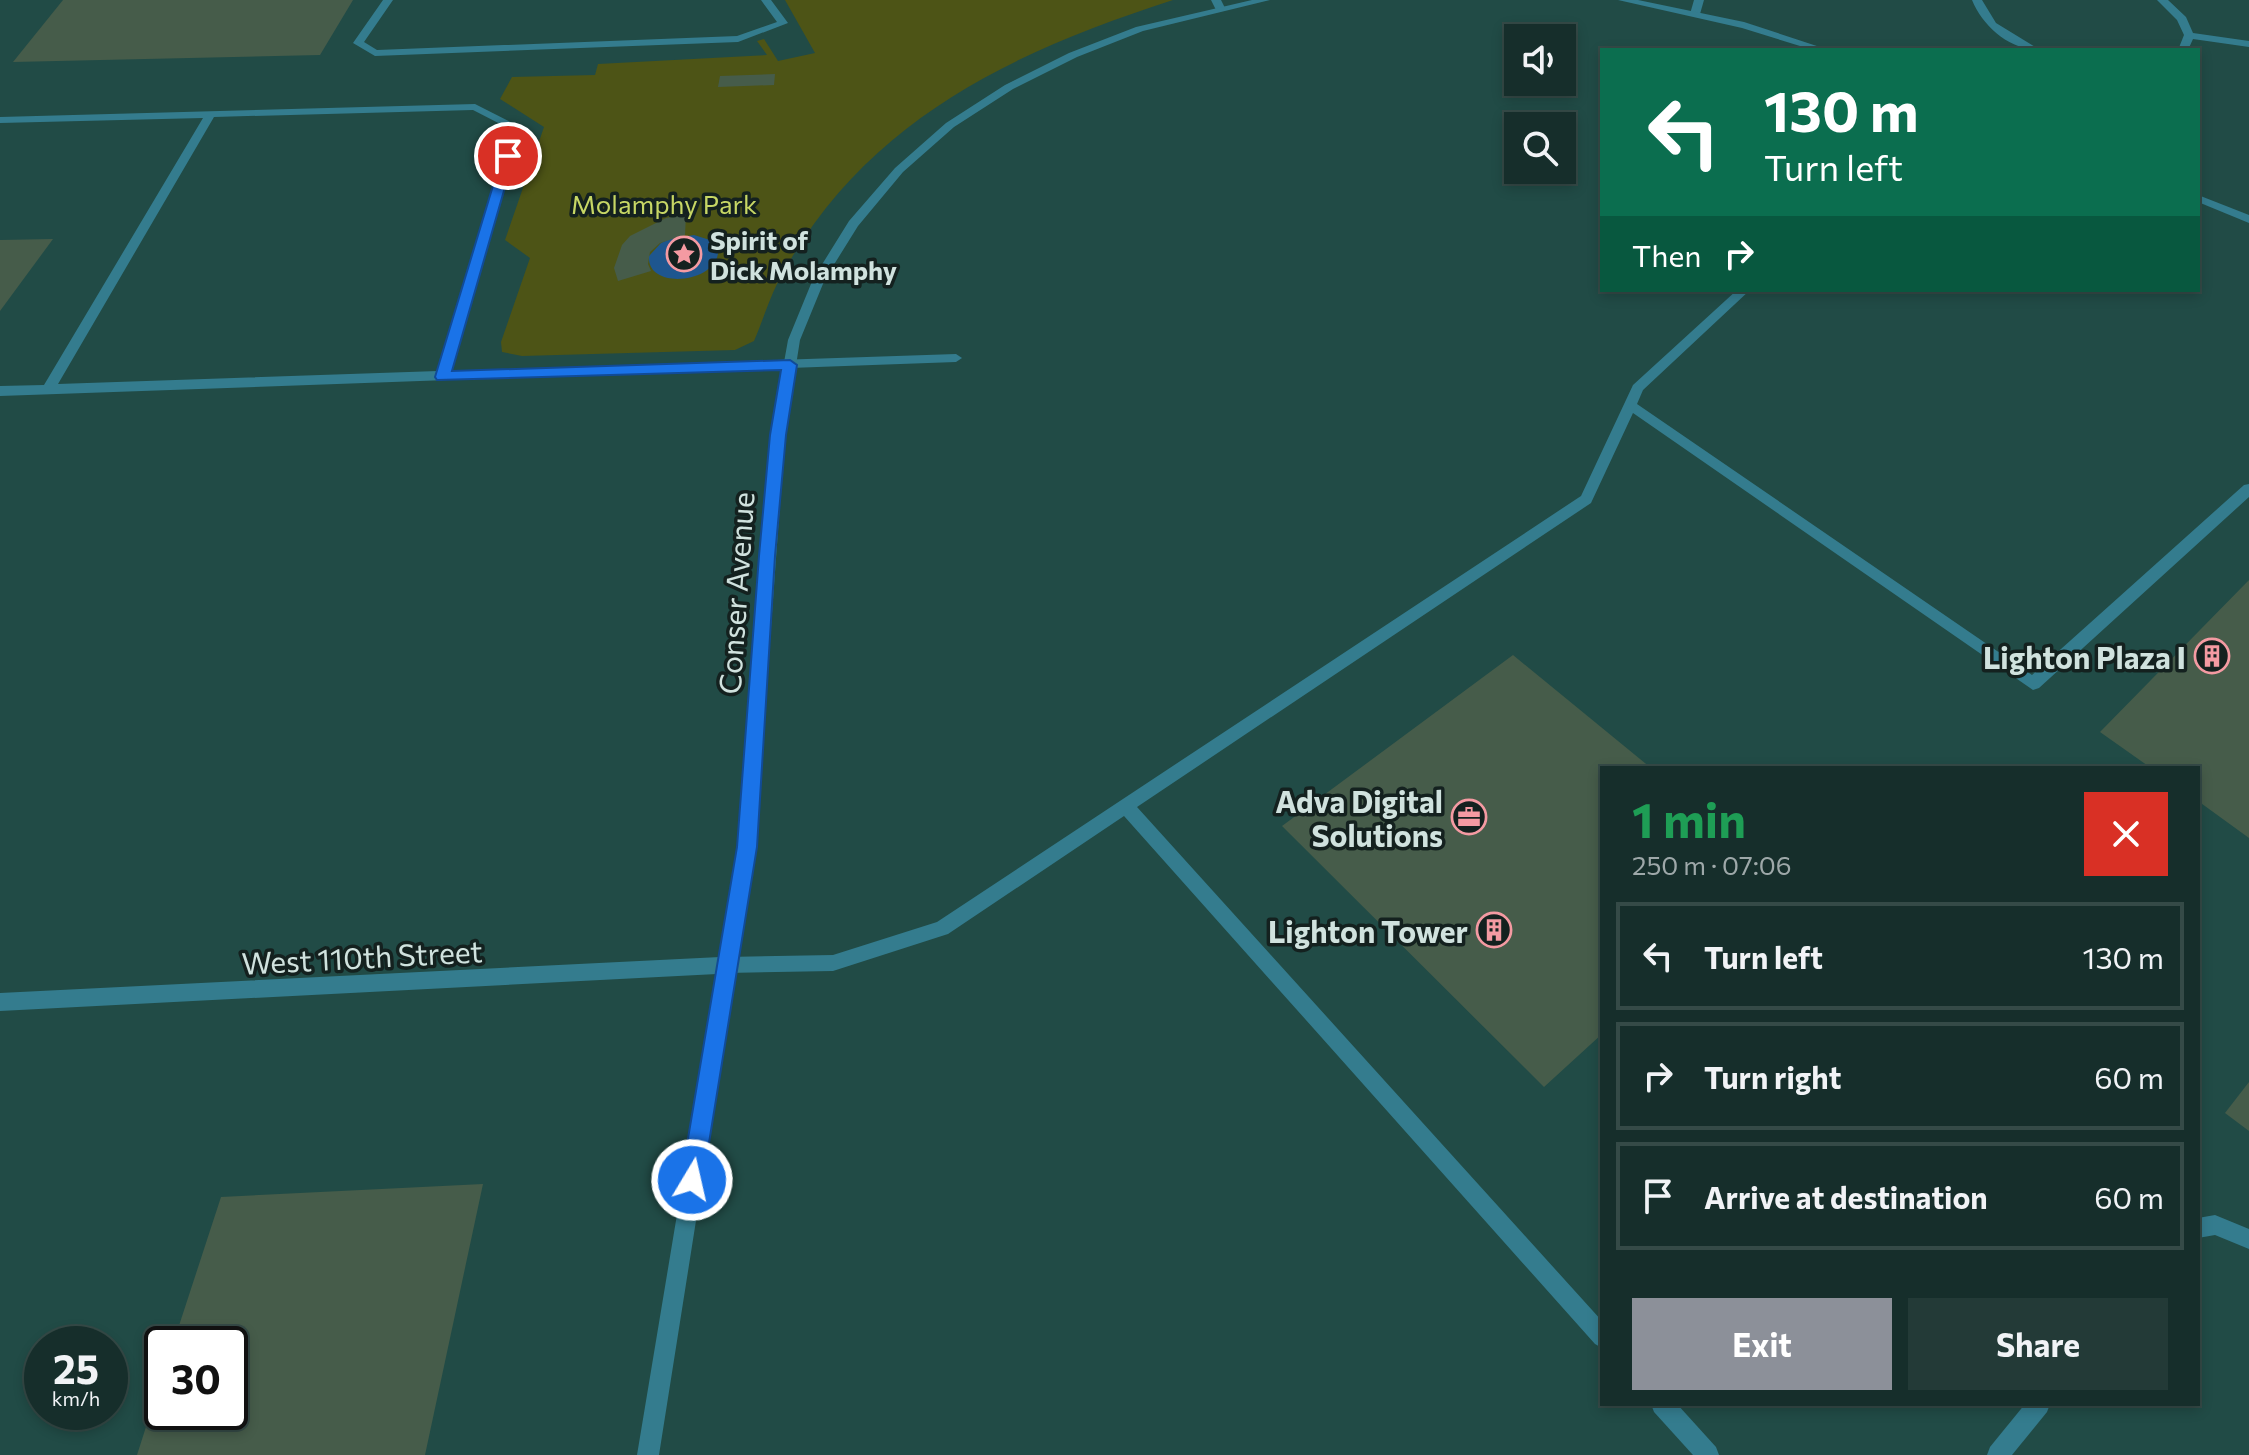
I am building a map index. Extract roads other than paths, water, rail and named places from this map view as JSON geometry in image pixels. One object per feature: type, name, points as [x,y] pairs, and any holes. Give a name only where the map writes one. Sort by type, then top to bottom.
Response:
[{"type":"street","points":[[388,0],[358,43],[375,53],[738,39],[783,23],[766,0]]},
{"type":"street","name":"Conser Avenue","points":[[648,1455],[747,847],[778,435],[794,340],[819,279],[853,224],[899,170],[950,125],[1009,87],[1073,55],[1140,29],[1218,4],[1265,0]]},
{"type":"street","points":[[1623,0],[1695,14],[1817,48]]},
{"type":"street","points":[[1695,14],[1699,0]]},
{"type":"street","points":[[1977,0],[1980,11],[1992,26],[2031,48]]},
{"type":"street","points":[[2162,0],[2182,19],[2189,35],[2184,48]]},
{"type":"street","points":[[2189,35],[2249,44]]},
{"type":"street","points":[[0,120],[475,107],[516,128],[443,377]]},
{"type":"street","points":[[48,390],[211,114]]},
{"type":"street","points":[[2200,199],[2249,219]]},
{"type":"street","name":"West 110th Street","points":[[0,1002],[726,965],[833,963],[942,928],[1586,499],[1638,388],[1742,292]]},
{"type":"street","points":[[0,391],[956,358]]},
{"type":"street","points":[[1630,405],[2033,684],[2249,489]]},
{"type":"street","points":[[1125,806],[1600,1335]]},
{"type":"street","points":[[2200,1228],[2215,1225],[2249,1239]]},
{"type":"street","points":[[1664,1406],[1708,1455]]},
{"type":"street","points":[[1998,1455],[2037,1406]]},
{"type":"water","points":[[694,235],[713,241],[718,247],[716,259],[709,269],[698,275],[671,278],[659,275],[651,267],[649,256],[661,243]]},
{"type":"place","name":"Spirit of Dick Molamphy","points":[[684,254]]},
{"type":"place","name":"Lighton Plaza I","points":[[2212,656]]},
{"type":"place","name":"Adva Digital Solutions","points":[[1469,817]]},
{"type":"place","name":"Lighton Tower","points":[[1494,930]]},
{"type":"park label","name":"Molamphy Park","points":[[664,203]]}]
